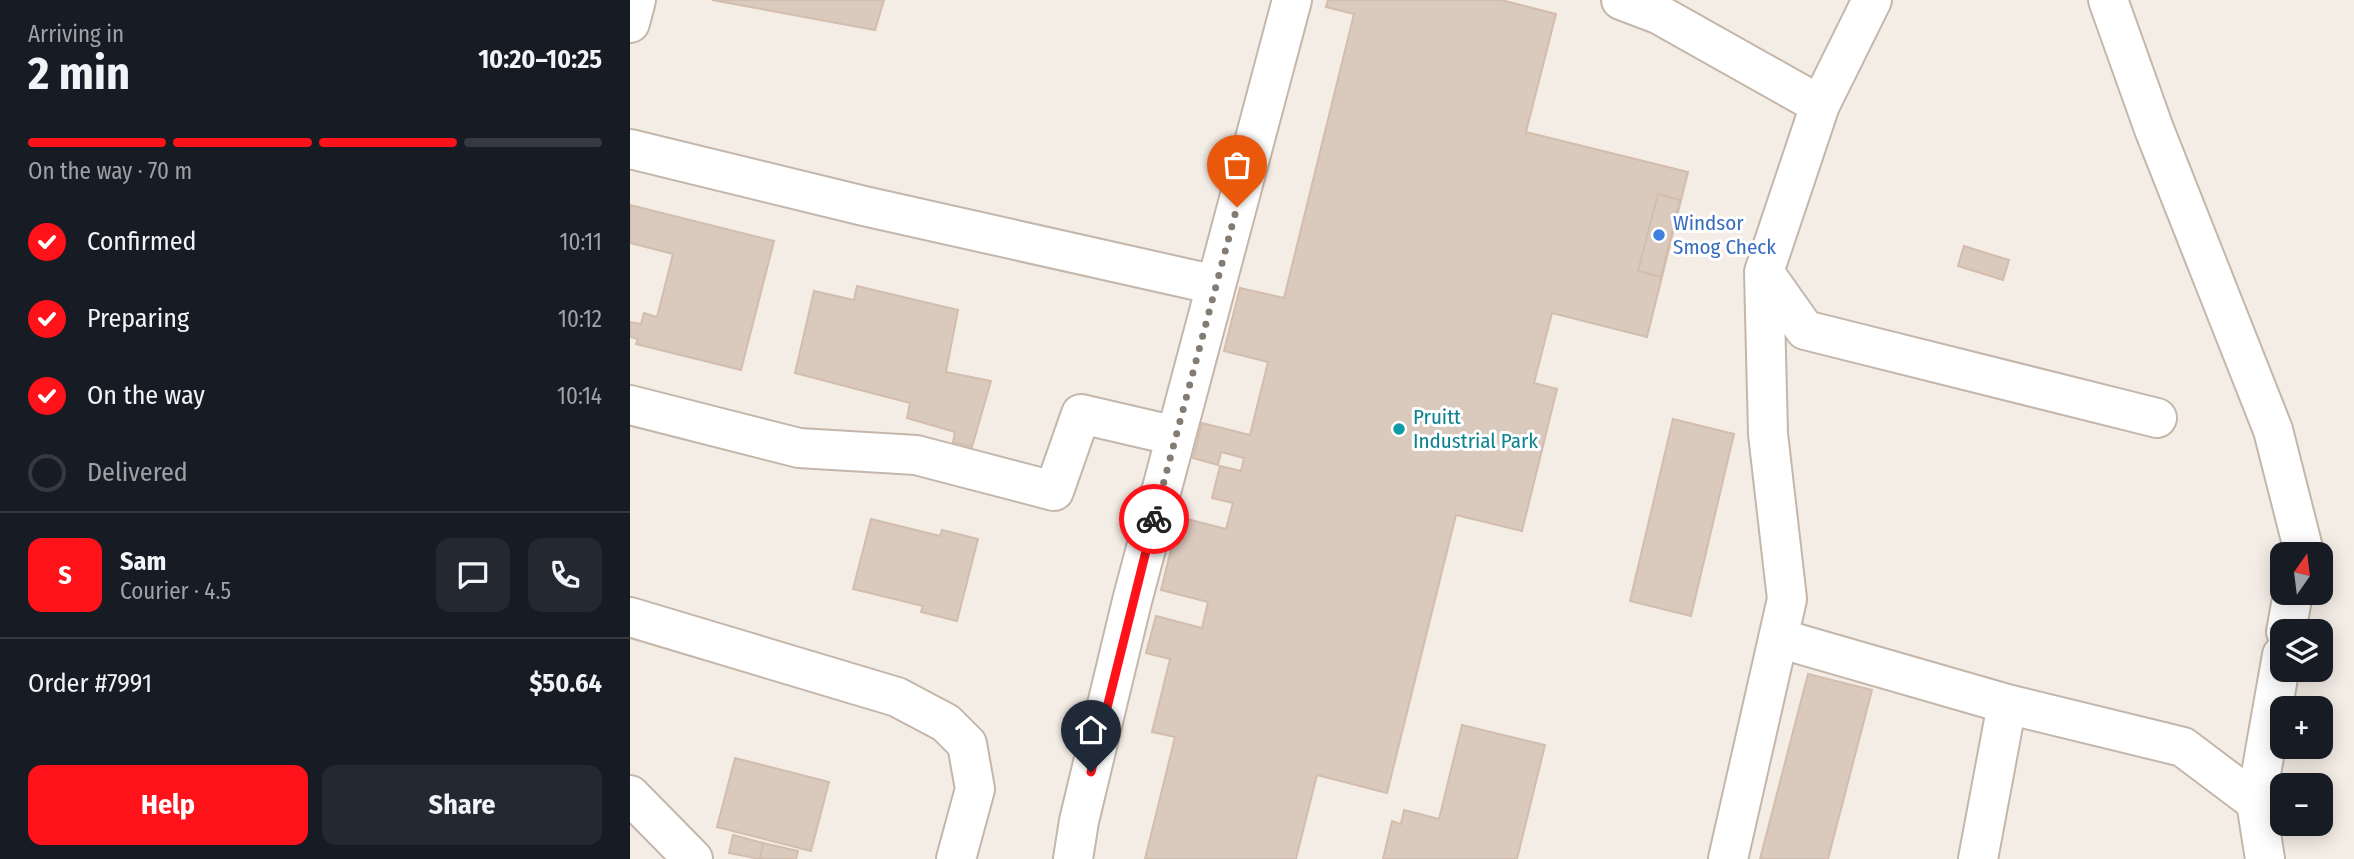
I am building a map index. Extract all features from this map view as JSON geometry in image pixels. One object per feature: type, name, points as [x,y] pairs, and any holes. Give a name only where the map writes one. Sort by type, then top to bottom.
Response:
[{"type":"street","points":[[630,23],[636,0]]},
{"type":"street","points":[[1073,859],[1079,821],[1132,601],[1292,0]]},
{"type":"street","points":[[1621,0],[1658,14],[1820,105]]},
{"type":"street","points":[[1728,859],[1787,599],[1768,434],[1764,272],[1820,105],[1872,0]]},
{"type":"street","points":[[2108,0],[2154,129],[2273,430],[2301,542]]},
{"type":"street","points":[[630,149],[864,206],[1216,285]]},
{"type":"street","points":[[1764,272],[1805,330],[2157,418]]},
{"type":"street","points":[[630,405],[799,448],[916,455],[1054,491],[1081,414],[1176,436]]},
{"type":"street","points":[[630,617],[897,697],[946,723],[967,744],[975,789],[956,859]]},
{"type":"street","points":[[1778,638],[2007,704],[2183,747],[2256,802]]},
{"type":"street","points":[[2265,859],[2256,802],[2277,682]]},
{"type":"street","points":[[1978,859],[2007,704]]},
{"type":"street","points":[[630,795],[693,859]]},
{"type":"building","points":[[712,0],[884,0],[875,30]]},
{"type":"building","name":"Pruitt Industrial Park","points":[[1328,0],[1501,0],[1556,14],[1526,132],[1688,172],[1647,337],[1552,313],[1534,383],[1557,389],[1522,531],[1456,515],[1387,793],[1317,775],[1296,859],[1145,859],[1175,737],[1152,732],[1170,659],[1146,653],[1156,616],[1202,628],[1208,602],[1161,590],[1179,517],[1226,529],[1233,503],[1212,498],[1220,466],[1241,471],[1244,458],[1221,452],[1218,465],[1193,458],[1202,423],[1250,435],[1268,362],[1224,351],[1240,288],[1284,298],[1354,14],[1326,7]]},
{"type":"building","name":"Windsor Smog Check","points":[[1658,194],[1680,200],[1661,277],[1638,271]]},
{"type":"building","points":[[630,205],[774,241],[741,370],[636,344],[638,339],[630,337],[630,322],[641,324],[644,313],[657,317],[673,254],[630,243]]},
{"type":"building","points":[[1964,246],[2009,260],[2003,280],[1958,266]]},
{"type":"building","points":[[857,286],[958,310],[946,372],[991,381],[972,447],[953,442],[955,432],[907,418],[910,403],[795,373],[814,291],[854,300]]},
{"type":"building","points":[[1673,419],[1734,434],[1691,616],[1630,601]]},
{"type":"building","points":[[871,519],[940,536],[942,530],[978,539],[957,621],[921,612],[923,606],[853,589]]},
{"type":"building","points":[[1808,674],[1872,690],[1828,859],[1760,859]]},
{"type":"building","points":[[1462,725],[1545,745],[1517,859],[1383,859],[1392,821],[1401,824],[1404,810],[1439,819]]},
{"type":"building","points":[[735,758],[829,782],[811,851],[717,827]]},
{"type":"building","points":[[733,835],[763,843],[760,859],[729,853]]},
{"type":"building","points":[[763,843],[798,851],[796,859],[760,859]]},
{"type":"way so far","points":[[1154,519],[1237,207]]},
{"type":"place","name":"Windsor Smog Check","points":[[1659,235]]},
{"type":"place","name":"Pruitt Industrial Park","points":[[1399,429]]},
{"type":"route","points":[[1091,772],[1154,519]]}]
